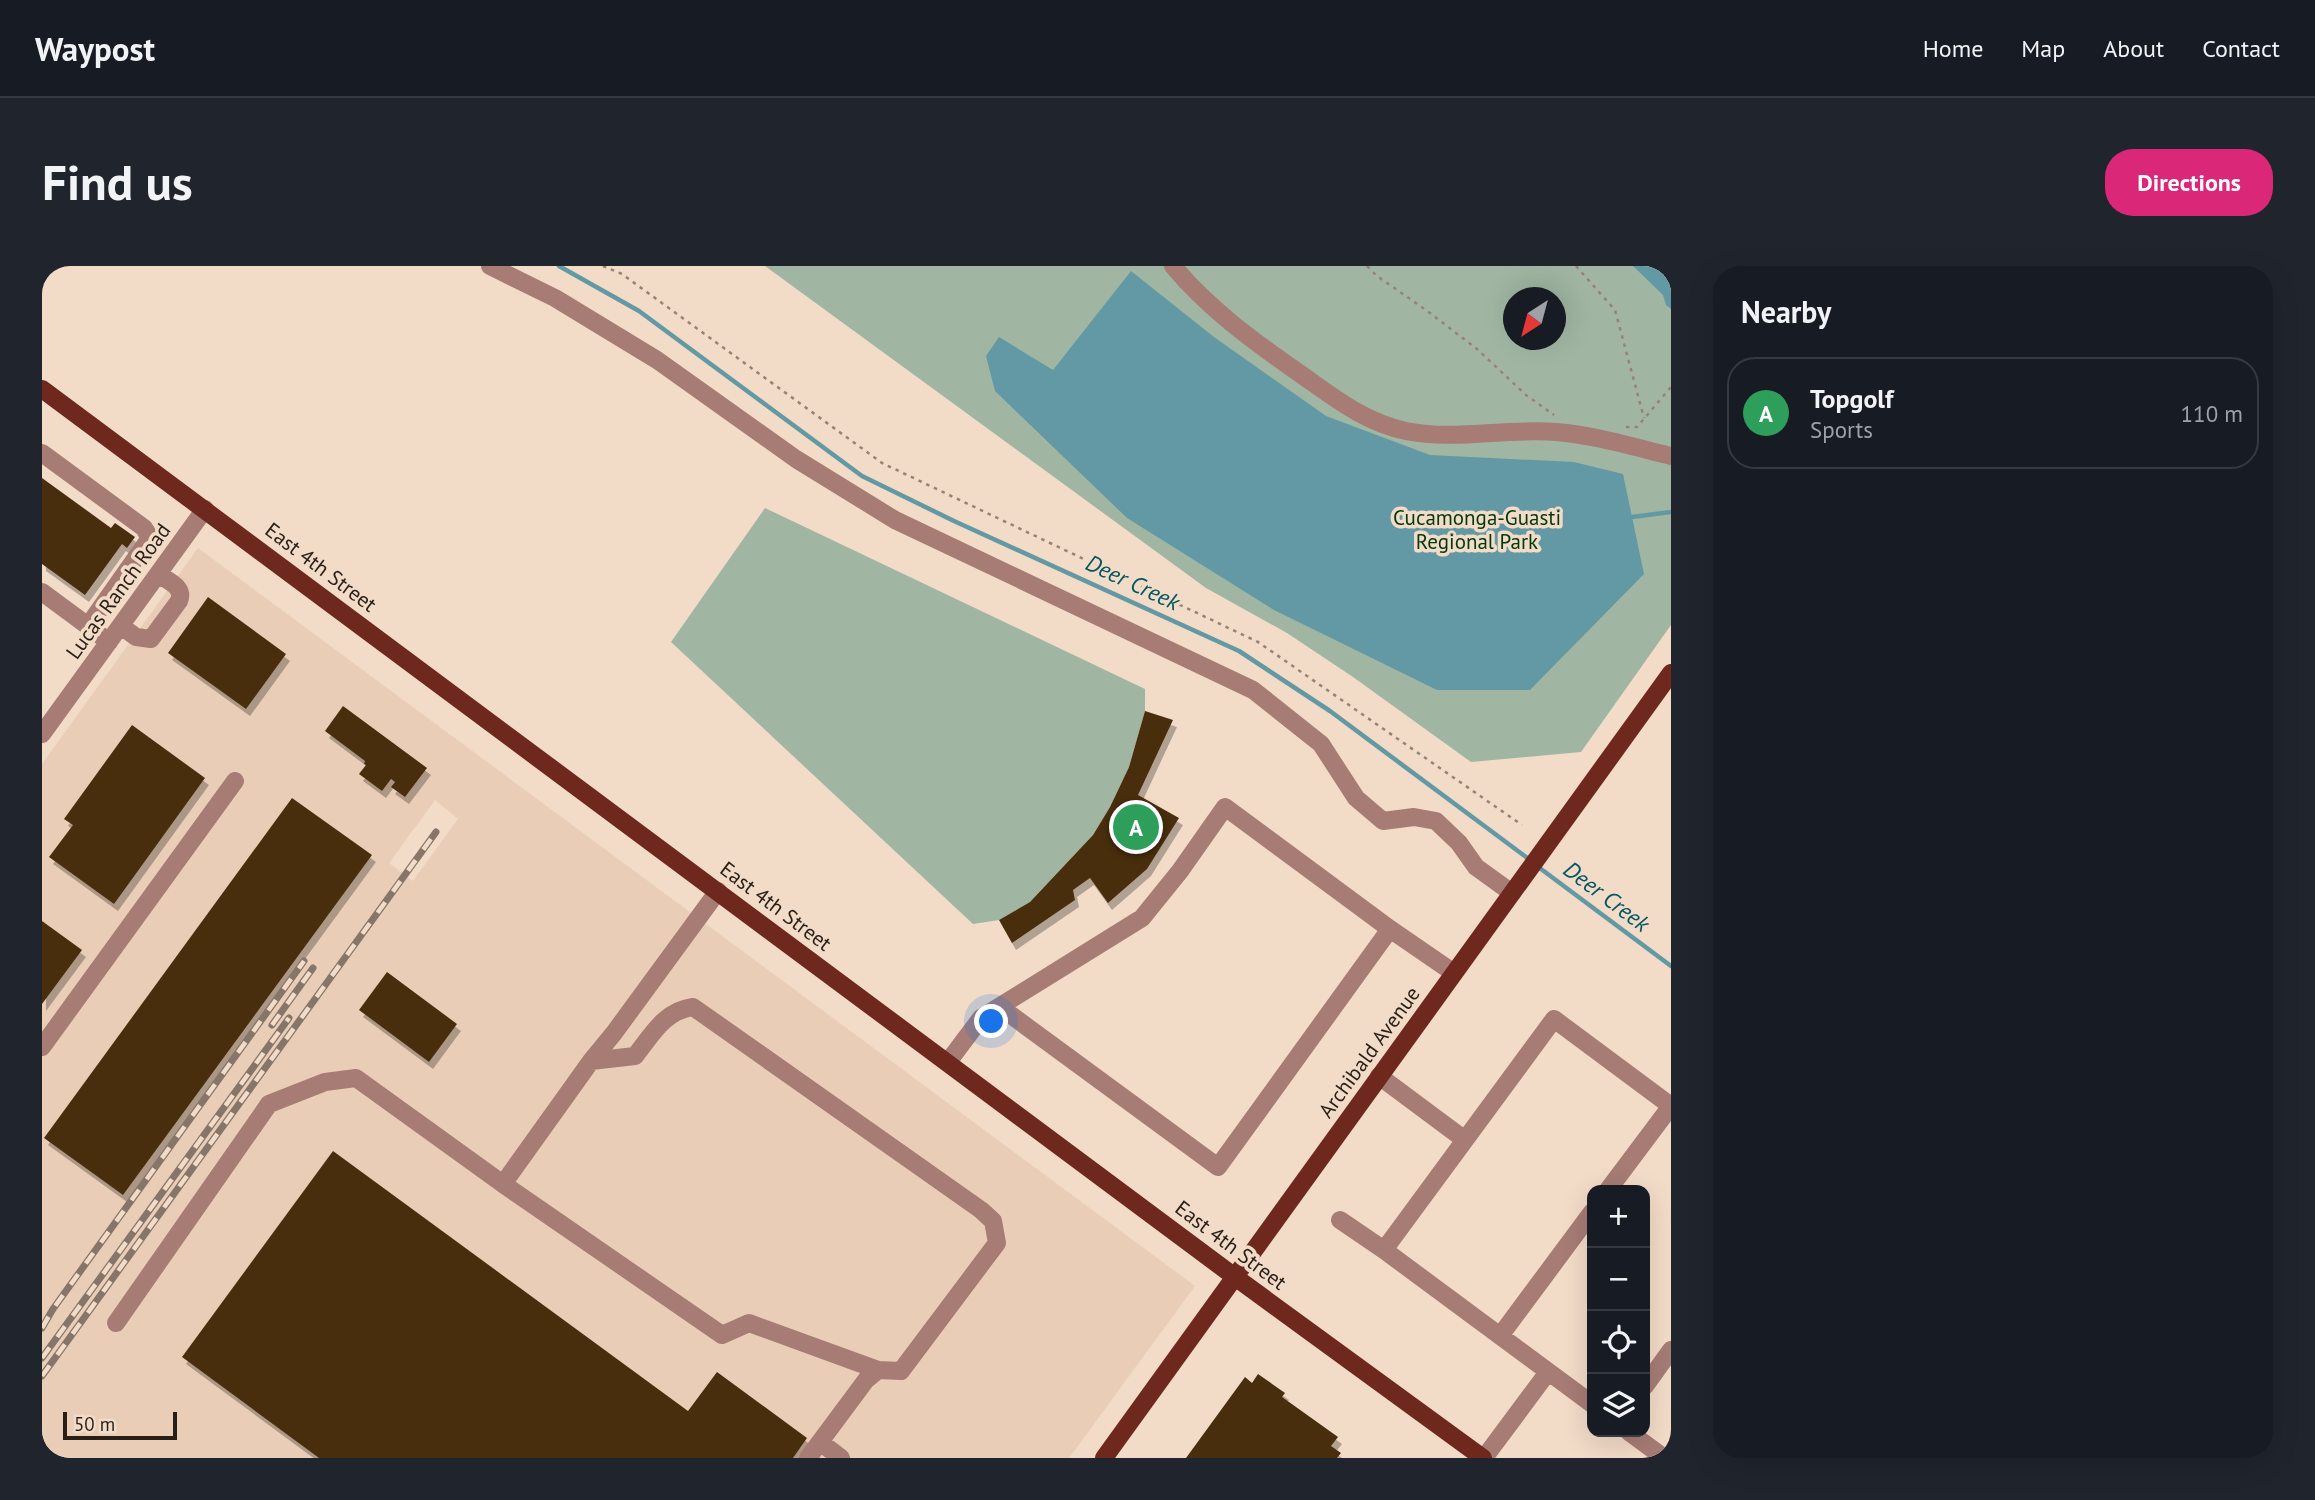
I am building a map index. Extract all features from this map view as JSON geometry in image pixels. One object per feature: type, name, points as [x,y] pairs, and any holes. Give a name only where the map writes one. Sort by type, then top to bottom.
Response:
[{"type":"main road","name":"East 4th Street","points":[[42,389],[1235,1277],[1484,1458]]},
{"type":"main road","name":"Archibald Avenue","points":[[1111,1455],[1235,1277],[1671,673]]},
{"type":"street","points":[[489,266],[555,298],[657,360],[796,459],[895,520],[1253,690],[1321,744],[1356,797],[1383,821],[1414,817],[1436,821],[1459,843],[1476,867],[1512,893]]},
{"type":"street","points":[[1173,266],[1214,309],[1247,337],[1344,405],[1372,420],[1406,431],[1454,435],[1558,432],[1671,456]]},
{"type":"street","points":[[42,453],[144,528],[150,538],[88,625]]},
{"type":"street","name":"Lucas Ranch Road","points":[[42,734],[205,509]]},
{"type":"street","points":[[121,626],[136,637],[150,639],[179,601],[182,595],[180,589],[158,574]]},
{"type":"street","points":[[42,592],[109,642]]},
{"type":"street","points":[[42,1047],[236,781]]},
{"type":"street","points":[[948,1062],[981,1018],[1142,918],[1180,871],[1225,807],[1454,973]]},
{"type":"street","points":[[503,1184],[718,891]]},
{"type":"street","points":[[1000,1007],[1218,1167],[1390,929]]},
{"type":"street","points":[[116,1323],[269,1104],[325,1082],[356,1078],[503,1184],[722,1335],[749,1323],[877,1370],[901,1371],[997,1243],[993,1221],[981,1210],[693,1007],[678,1009],[662,1021],[635,1056],[591,1061]]},
{"type":"street","points":[[1384,1250],[1554,1019],[1671,1106],[1612,1185]]},
{"type":"street","points":[[1379,1076],[1465,1140]]},
{"type":"street","points":[[1500,1336],[1587,1219]]},
{"type":"street","points":[[1340,1220],[1587,1400]]},
{"type":"street","points":[[1650,1378],[1671,1350]]},
{"type":"street","points":[[808,1458],[866,1380],[877,1370]]},
{"type":"street","points":[[1484,1458],[1548,1372]]},
{"type":"street","points":[[1636,1437],[1663,1457]]},
{"type":"street","points":[[820,1442],[841,1458]]},
{"type":"path","points":[[603,266],[622,274],[882,463],[1258,642],[1522,825]]},
{"type":"path","points":[[1367,266],[1477,349],[1526,395],[1556,416]]},
{"type":"path","points":[[1576,266],[1615,310],[1644,418]]},
{"type":"path","points":[[1625,427],[1637,427],[1671,387]]},
{"type":"shaded area","points":[[198,548],[1195,1286],[1069,1458],[42,1458],[42,764]],"holes":[[[435,800],[458,819],[413,881],[389,863]]]},
{"type":"green space","name":"Cucamonga-Guasti Regional Park","points":[[765,266],[1671,266],[1671,625],[1581,752],[1471,762],[1287,633],[1206,588]]},
{"type":"green space","points":[[765,508],[1145,689],[1145,711],[1129,767],[1110,807],[1093,835],[1030,902],[999,920],[973,924],[671,642]]},
{"type":"water","points":[[1633,266],[1671,266],[1671,309],[1666,305],[1663,295]]},
{"type":"water","points":[[1131,271],[1214,337],[1326,416],[1430,455],[1574,462],[1623,474],[1644,574],[1530,690],[1437,690],[1274,610],[1127,518],[995,391],[986,356],[999,337],[1053,370]]},
{"type":"building","points":[[42,478],[111,528],[115,523],[135,537],[127,548],[122,544],[85,595],[42,564]]},
{"type":"building","points":[[208,597],[286,654],[246,709],[168,653]]},
{"type":"building","points":[[343,706],[427,768],[405,797],[391,787],[395,782],[391,779],[382,791],[359,774],[366,765],[365,761],[325,731]]},
{"type":"building","points":[[1145,711],[1173,720],[1138,795],[1179,818],[1147,869],[1108,903],[1090,878],[1073,890],[1075,900],[1012,943],[999,920],[1030,902],[1093,835],[1129,767]]},
{"type":"building","points":[[132,725],[205,778],[114,904],[49,857],[73,825],[64,819]]},
{"type":"building","points":[[292,798],[372,855],[123,1195],[44,1138]]},
{"type":"building","points":[[42,921],[82,950],[42,1004]]},
{"type":"building","points":[[387,972],[457,1024],[429,1062],[359,1010]]},
{"type":"building","points":[[333,1151],[688,1411],[717,1372],[807,1438],[793,1458],[319,1458],[182,1357]]},
{"type":"building","points":[[1258,1374],[1285,1393],[1282,1397],[1338,1437],[1331,1446],[1341,1453],[1337,1458],[1186,1458],[1245,1377],[1252,1383]]},
{"type":"waterway","name":"Deer Creek","points":[[559,266],[639,311],[862,476],[1239,651],[1330,711],[1530,860]]},
{"type":"waterway","points":[[1632,517],[1671,512]]},
{"type":"waterway","name":"Deer Creek","points":[[1537,866],[1671,966]]},
{"type":"railway","points":[[42,1376],[436,832]]},
{"type":"railway","points":[[42,1328],[304,961]]},
{"type":"railway","points":[[272,1025],[313,968]]},
{"type":"railway","points":[[42,1358],[289,1018]]},
{"type":"place","name":"Topgolf","points":[[1136,827]]}]
